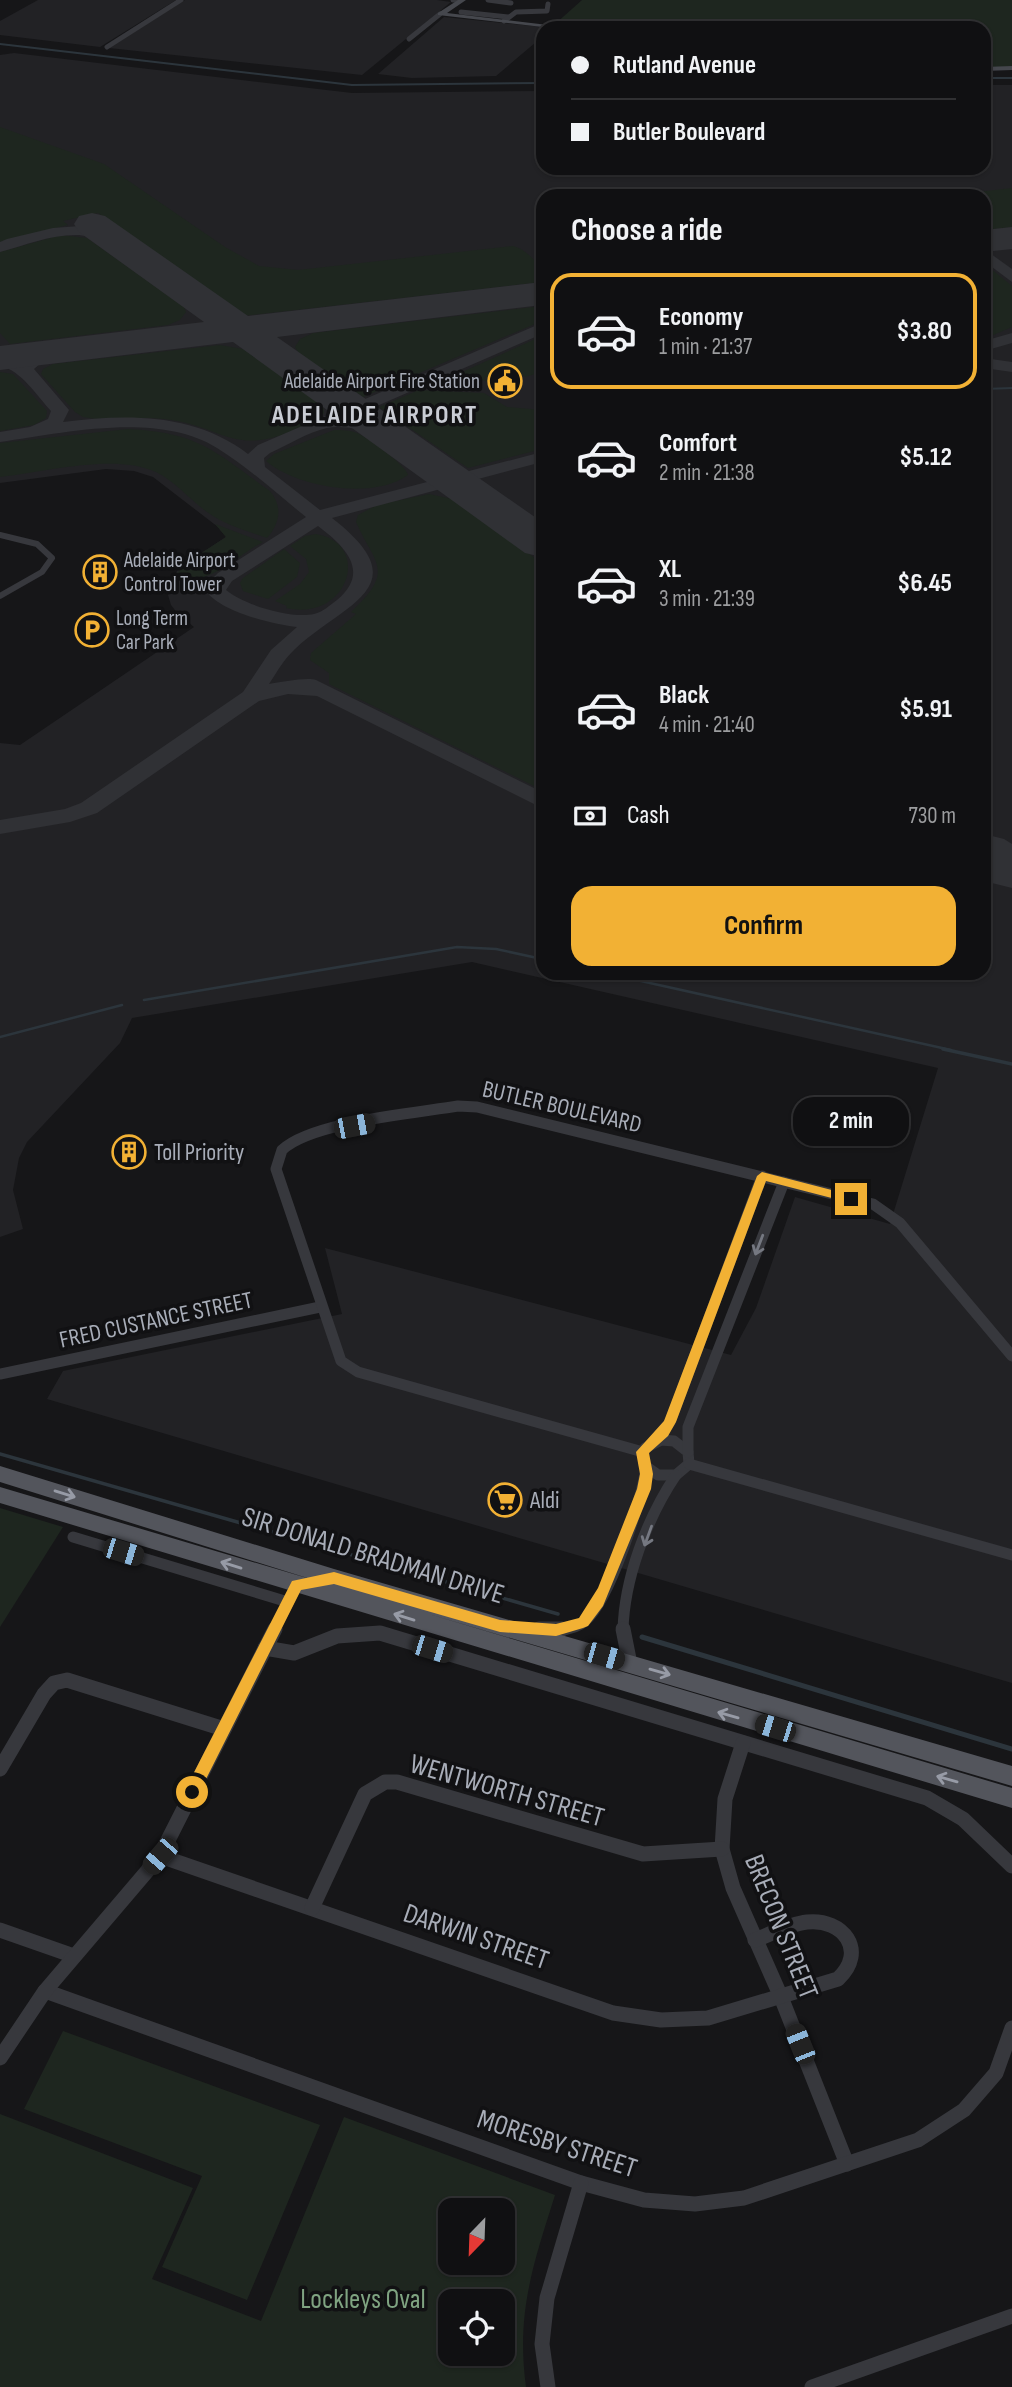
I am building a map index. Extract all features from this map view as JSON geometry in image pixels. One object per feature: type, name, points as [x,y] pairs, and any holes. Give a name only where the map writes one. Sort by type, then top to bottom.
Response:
[{"type":"main road","name":"SIR DONALD BRADMAN DRIVE","points":[[0,1474],[334,1578],[1012,1776]]},
{"type":"main road","name":"SIR DONALD BRADMAN DRIVE","points":[[0,1494],[292,1594],[1012,1798]]},
{"type":"main road","points":[[288,1562],[292,1594],[334,1578]]},
{"type":"street","points":[[107,47],[181,0]]},
{"type":"street","points":[[440,15],[455,0],[462,0]]},
{"type":"street","points":[[409,39],[462,0]]},
{"type":"street","points":[[491,0],[511,3]]},
{"type":"street","points":[[440,15],[506,19],[516,12],[547,12],[548,4]]},
{"type":"street","points":[[461,12],[536,23]]},
{"type":"street","points":[[991,69],[1012,68]]},
{"type":"street","points":[[0,535],[35,544],[48,551],[52,558],[42,572],[0,596]]},
{"type":"street","name":"BUTLER BOULEVARD","points":[[643,1452],[358,1372],[341,1361],[320,1307],[276,1169],[277,1157],[284,1147],[307,1135],[458,1106],[477,1107],[873,1204],[887,1211],[900,1223],[1012,1356]]},
{"type":"street","points":[[500,1626],[556,1630],[583,1622],[590,1616],[610,1576],[644,1489],[646,1468],[643,1452],[670,1422],[762,1176]]},
{"type":"street","points":[[630,1664],[623,1637],[628,1594],[662,1496],[688,1458],[688,1427],[784,1182]]},
{"type":"street","name":"FRED CUSTANCE STREET","points":[[0,1374],[320,1307]]},
{"type":"street","points":[[653,1442],[674,1441],[688,1458],[1012,1556]]},
{"type":"street","points":[[646,1468],[658,1475],[676,1475]]},
{"type":"street","name":"SIR DONALD BRADMAN DRIVE","points":[[73,1537],[292,1594]]},
{"type":"street","points":[[0,2058],[44,1991],[160,1856],[292,1594]]},
{"type":"street","points":[[265,1648],[294,1653],[337,1636],[380,1633],[927,1798],[950,1808],[972,1823],[1012,1866]]},
{"type":"street","points":[[0,1769],[44,1694],[54,1683],[67,1680],[224,1729]]},
{"type":"street","name":"BRECON STREET","points":[[743,1743],[725,1799],[723,1849],[733,1888],[781,1997],[847,2164]]},
{"type":"street","name":"WENTWORTH STREET","points":[[312,1909],[365,1794],[385,1782],[397,1782],[643,1854],[723,1849]]},
{"type":"street","name":"DARWIN STREET","points":[[160,1856],[613,2013],[662,2021],[708,2018],[838,1979],[845,1974],[853,1957],[850,1942],[838,1928],[808,1922],[755,1940]]},
{"type":"street","points":[[0,1930],[74,1956]]},
{"type":"street","name":"MORESBY STREET","points":[[44,1991],[581,2183],[644,2200],[695,2204],[744,2198],[918,2140],[964,2110],[996,2073],[1012,2028]]},
{"type":"street","points":[[548,2387],[541,2344],[547,2298],[581,2183]]},
{"type":"street","points":[[812,2387],[1012,2316]]},
{"type":"shaded area","points":[[38,0],[176,0],[100,47],[0,35],[0,21]]},
{"type":"shaded area","points":[[185,0],[451,2],[362,75],[109,48]]},
{"type":"shaded area","points":[[444,17],[536,26],[536,42],[496,76],[412,78],[378,74]]},
{"type":"shaded area","name":"ADELAIDE AIRPORT","points":[[14,53],[352,93],[536,91],[536,175],[991,175],[991,85],[1012,85],[1012,1683],[47,1399],[63,1371],[342,1314],[325,1248],[731,1355],[756,1308],[795,1197],[890,1224],[938,1068],[551,980],[991,980],[991,189],[536,189],[536,977],[472,962],[132,1018],[120,1043],[27,1142],[19,1158],[13,1190],[23,1229],[0,1237],[0,743],[20,745],[194,627],[171,605],[168,595],[172,581],[177,571],[186,563],[226,537],[218,527],[153,477],[134,471],[106,469],[0,483],[0,55]]},
{"type":"green space","points":[[582,0],[1012,0],[1012,66],[991,68],[991,21],[558,21]]},
{"type":"green space","points":[[0,127],[104,164],[225,247],[259,266],[298,270],[513,246],[534,260],[536,283],[243,316],[98,213],[63,221],[68,225],[0,242]]},
{"type":"green space","points":[[1012,188],[1012,227],[991,229],[991,190]]},
{"type":"green space","points":[[61,235],[87,238],[184,307],[186,312],[180,320],[168,325],[10,344],[0,333],[0,252]]},
{"type":"green space","points":[[991,269],[1012,286],[1012,327],[991,336]]},
{"type":"green space","points":[[536,307],[536,324],[363,397],[299,354],[295,347],[300,339],[313,333]]},
{"type":"green space","points":[[536,339],[536,374],[525,377],[513,369],[484,378],[489,382],[460,373]]},
{"type":"green space","points":[[220,345],[243,349],[323,406],[324,413],[309,424],[272,438],[240,440],[183,422],[164,419],[83,417],[75,412],[41,374],[43,369],[53,364]]},
{"type":"green space","points":[[0,372],[13,374],[47,411],[46,418],[34,425],[0,431]]},
{"type":"green space","points":[[419,390],[484,393],[507,407],[536,409],[536,451],[468,468],[379,407]]},
{"type":"green space","points":[[128,429],[173,435],[205,446],[270,491],[277,503],[278,515],[267,538],[221,521],[163,476],[139,467],[100,464],[0,477],[0,443]]},
{"type":"green space","points":[[334,430],[352,431],[362,436],[394,459],[408,475],[393,483],[376,487],[336,488],[296,478],[266,461],[274,454]]},
{"type":"green space","points":[[429,494],[452,499],[536,559],[536,787],[329,684],[329,673],[310,660],[311,653],[356,614],[351,612],[373,586],[377,576],[375,558],[356,522],[358,515],[377,505]]},
{"type":"green space","points":[[215,524],[263,542],[210,575],[186,580],[174,577],[186,563],[226,537]]},
{"type":"green space","points":[[316,534],[333,540],[344,551],[348,565],[346,580],[338,593],[326,604],[308,609],[286,608],[287,606],[275,601],[300,584],[309,572],[306,559],[290,546],[305,536]]},
{"type":"green space","points":[[284,549],[300,563],[297,577],[268,599],[243,591],[240,583],[243,578]]},
{"type":"green space","points":[[0,1508],[63,1527],[0,1627]]},
{"type":"green space","points":[[63,2031],[320,2125],[247,2300],[162,2267],[202,2176],[24,2109]]},
{"type":"green space","name":"Lockleys Oval","points":[[0,2114],[193,2188],[152,2279],[261,2321],[344,2117],[555,2195],[528,2290],[523,2336],[526,2387],[0,2387]]},
{"type":"waterway","points":[[0,44],[352,85],[536,83]]},
{"type":"waterway","points":[[991,78],[1012,78]]},
{"type":"waterway","points":[[991,389],[1012,388]]},
{"type":"waterway","points":[[144,1000],[457,947],[496,949],[536,958]]},
{"type":"waterway","points":[[636,980],[951,1050]]},
{"type":"waterway","points":[[0,1037],[122,1005]]},
{"type":"waterway","points":[[943,1049],[1012,1064]]},
{"type":"waterway","points":[[0,1454],[558,1614]]},
{"type":"waterway","points":[[642,1637],[1012,1749]]},
{"type":"taxiway","points":[[0,247],[26,238],[66,231],[106,234]]},
{"type":"taxiway","points":[[991,260],[1012,277]]},
{"type":"taxiway","points":[[256,468],[255,457],[264,449],[536,331]]},
{"type":"taxiway","points":[[991,344],[1012,338]]},
{"type":"taxiway","points":[[26,373],[26,368],[36,358],[61,351]]},
{"type":"taxiway","points":[[0,361],[12,363],[26,373]]},
{"type":"taxiway","points":[[991,364],[1012,367]]},
{"type":"taxiway","points":[[26,373],[60,410],[55,422],[36,431]]},
{"type":"taxiway","points":[[333,423],[353,421],[376,426]]},
{"type":"taxiway","points":[[0,437],[113,423],[169,425],[222,443],[318,517]]},
{"type":"taxiway","points":[[318,517],[335,510],[536,459]]},
{"type":"taxiway","points":[[251,696],[273,661],[289,643],[334,612],[358,589],[363,575],[361,559],[349,541],[318,517]]},
{"type":"taxiway","points":[[318,517],[225,577],[216,585],[216,591],[222,597],[272,617],[298,622],[324,618]]},
{"type":"taxiway","points":[[309,684],[324,692]]},
{"type":"taxiway","points":[[251,696],[288,688],[324,692]]},
{"type":"taxiway","points":[[324,692],[536,798]]},
{"type":"taxiway","points":[[0,827],[70,815],[89,808],[251,696]]},
{"type":"runway","points":[[92,224],[240,329]]},
{"type":"runway","points":[[991,240],[1012,238]]},
{"type":"runway","points":[[240,329],[536,294]]},
{"type":"runway","points":[[0,358],[240,329]]},
{"type":"runway","points":[[240,329],[536,539]]},
{"type":"runway","points":[[991,856],[1012,871]]},
{"type":"place","name":"Adelaide Airport Fire Station","points":[[505,381]]},
{"type":"place","name":"Adelaide Airport Control Tower","points":[[100,572]]},
{"type":"place","name":"Long Term Car Park","points":[[92,630]]},
{"type":"place","name":"Toll Priority","points":[[129,1152]]},
{"type":"place","name":"Aldi","points":[[505,1500]]},
{"type":"district","name":"ADELAIDE AIRPORT","points":[[375,415]]},
{"type":"route","points":[[192,1792],[297,1585],[334,1578],[500,1626],[556,1630],[569,1628],[590,1616],[605,1588],[644,1489],[646,1468],[642,1459],[643,1452],[646,1446],[663,1433],[670,1422],[762,1176],[851,1199]]}]
